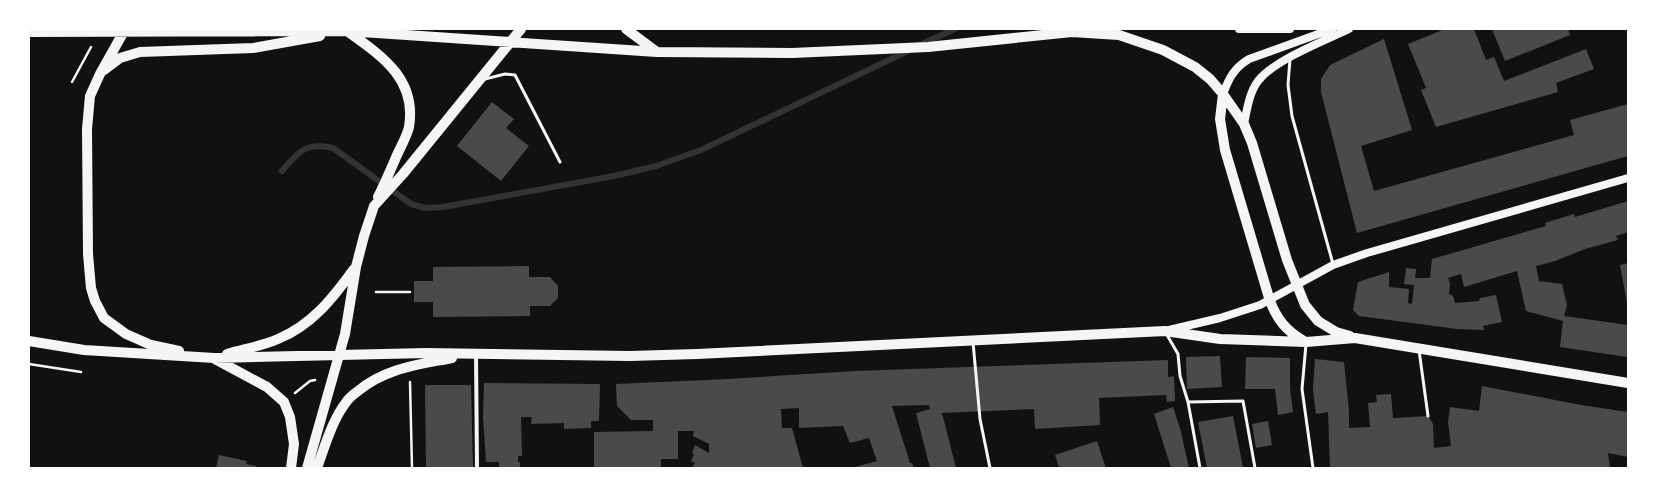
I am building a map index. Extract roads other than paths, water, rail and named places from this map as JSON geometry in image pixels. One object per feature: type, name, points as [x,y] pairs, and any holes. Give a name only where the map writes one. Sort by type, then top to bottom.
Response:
[{"type":"main road","points":[[100,74],[120,58],[140,52],[253,48],[359,29]]},
{"type":"main road","points":[[374,206],[403,174],[521,29]]},
{"type":"main road","points":[[626,29],[657,52]]},
{"type":"main road","points":[[29,32],[99,33],[123,31],[347,31],[657,52],[792,53],[928,47],[1072,32],[1085,29]]},
{"type":"main road","points":[[1239,29],[1290,29]]},
{"type":"main road","points":[[1306,342],[1283,326],[1275,314],[1270,301],[1225,150],[1220,118],[1223,94],[1229,78],[1239,65],[1249,59],[1332,29]]},
{"type":"main road","points":[[1244,124],[1249,99],[1258,81],[1271,67],[1349,29]]},
{"type":"main road","points":[[123,31],[90,96],[87,120],[88,254],[91,288],[95,301],[104,318],[126,334],[151,345],[214,358],[267,387],[284,402],[290,418],[294,444],[291,468]]},
{"type":"main road","points":[[307,468],[345,334],[356,267],[364,236],[374,206],[409,128],[408,92],[395,70],[371,48],[347,31]]},
{"type":"main road","points":[[1072,32],[1119,35],[1163,50],[1195,67],[1210,79],[1223,94],[1244,124],[1252,143],[1287,260],[1305,305],[1318,321],[1336,332],[1355,338],[1628,383]]},
{"type":"main road","points":[[29,341],[84,350],[214,358],[476,353],[630,356],[1165,331],[1220,318],[1270,301],[1333,265],[1367,253],[1628,178]]},
{"type":"main road","points":[[214,358],[277,340],[295,331],[312,319],[332,299],[356,267]]},
{"type":"main road","points":[[1165,331],[1220,340],[1306,342],[1355,338]]},
{"type":"main road","points":[[317,468],[336,418],[347,400],[364,386],[377,377],[401,368],[476,353]]},
{"type":"street","points":[[336,29],[347,31]]},
{"type":"street","points":[[476,353],[477,468]]},
{"type":"lane","points":[[1290,58],[1288,86],[1292,116],[1333,265]]},
{"type":"lane","points":[[480,80],[505,74],[515,75],[560,162]]},
{"type":"lane","points":[[1165,331],[1178,354],[1180,376],[1188,402],[1200,468]]},
{"type":"lane","points":[[973,340],[980,419],[990,468]]},
{"type":"lane","points":[[1306,342],[1302,389],[1313,468]]},
{"type":"lane","points":[[1419,348],[1428,416]]},
{"type":"lane","points":[[1188,402],[1243,401],[1255,468]]},
{"type":"waterway","points":[[920,45],[955,29]]},
{"type":"waterway","points":[[282,171],[303,150],[316,146],[333,148],[411,204],[425,208],[443,207],[614,176],[656,166],[701,150],[910,50]]}]
